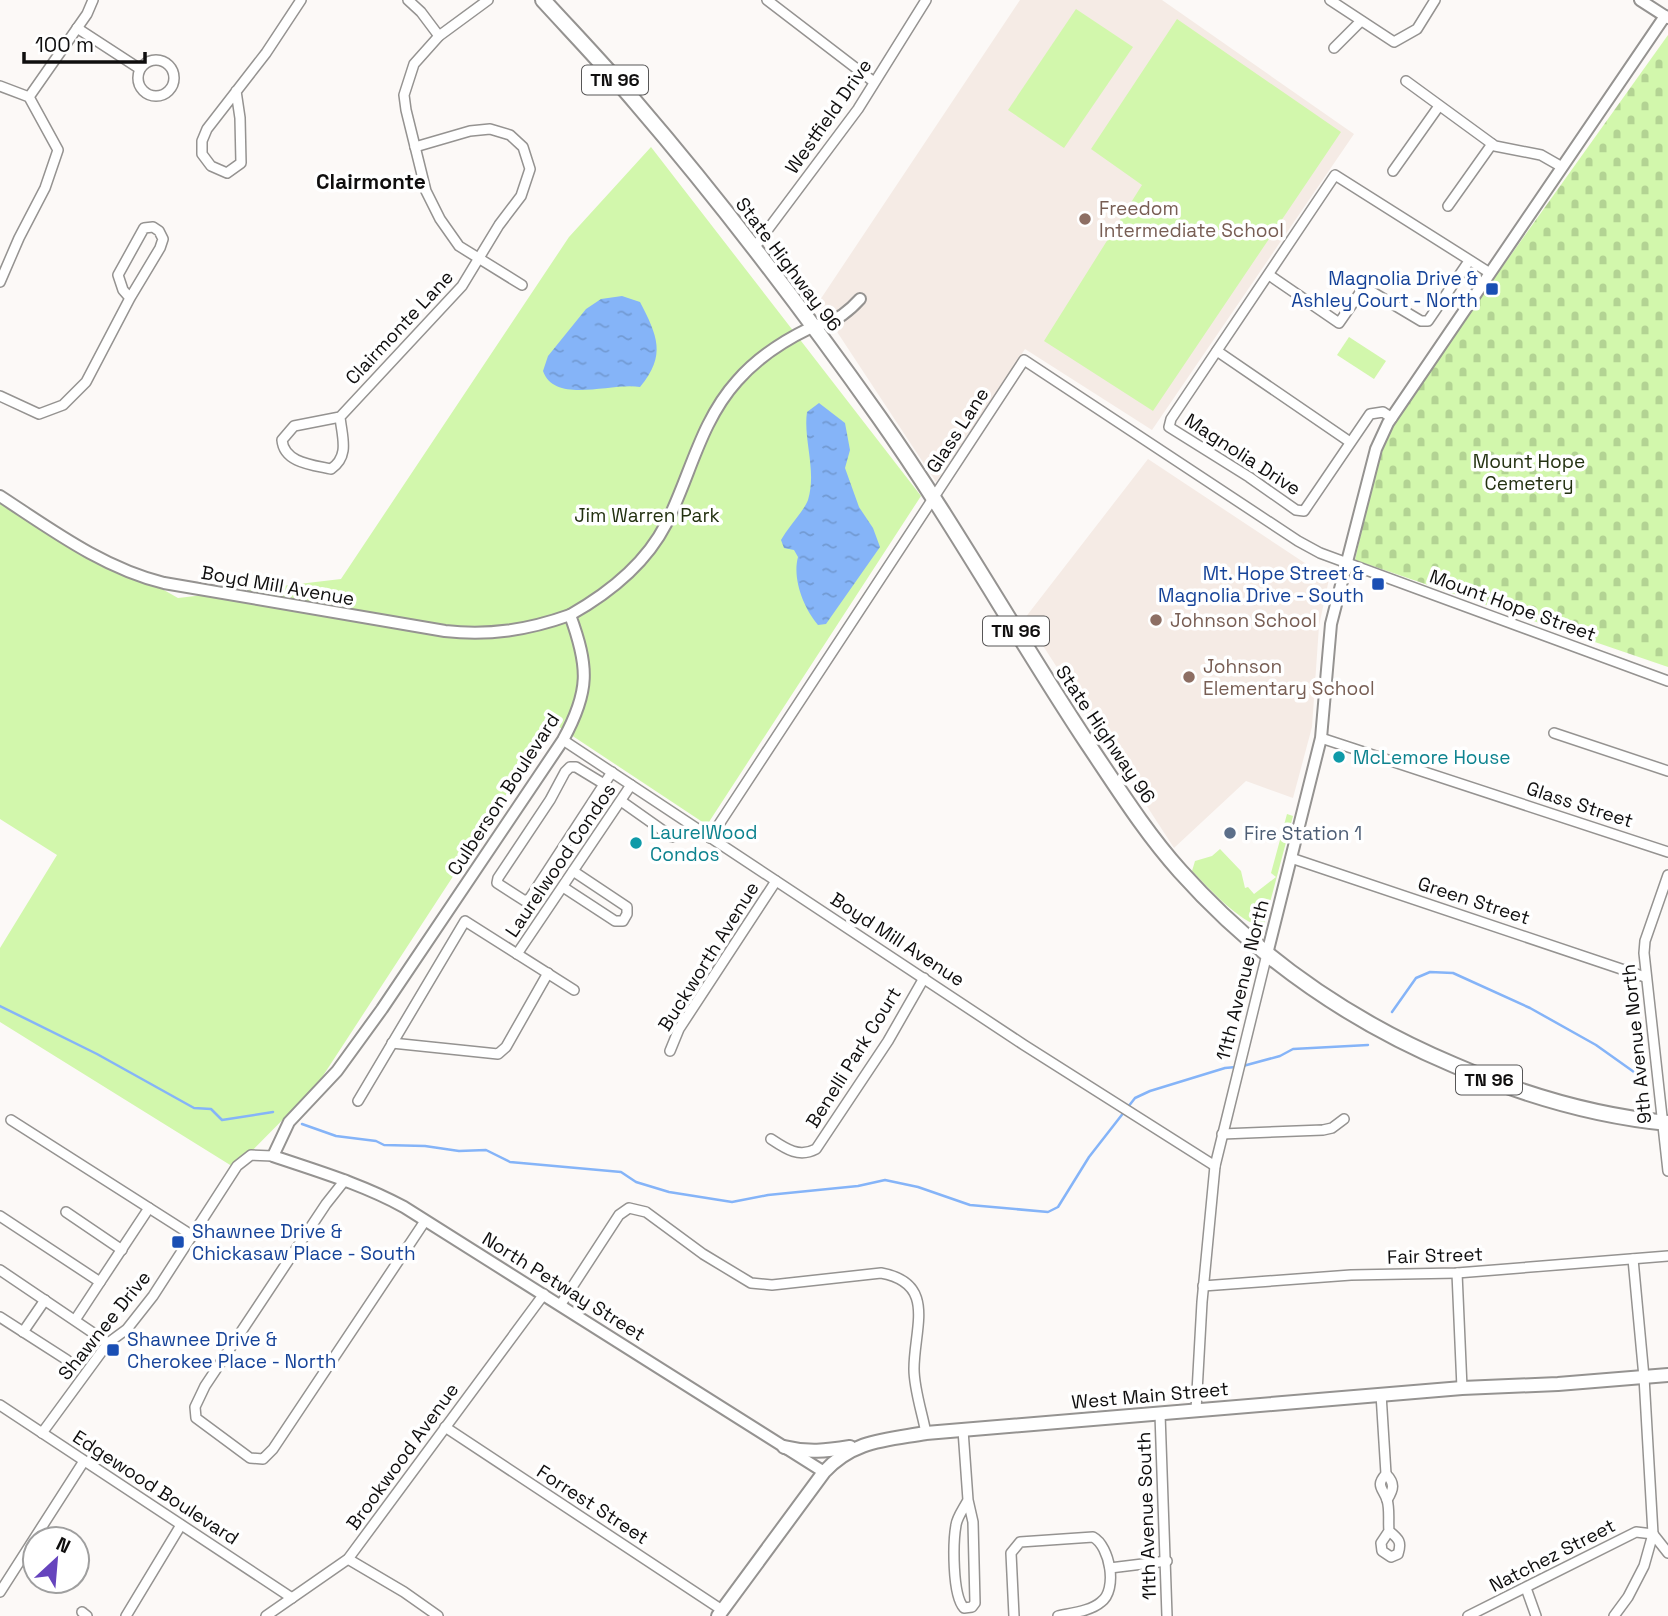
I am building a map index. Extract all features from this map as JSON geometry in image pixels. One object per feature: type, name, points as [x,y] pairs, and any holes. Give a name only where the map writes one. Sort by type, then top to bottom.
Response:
[{"type":"main road","name":"State Highway 96","points":[[543,0],[636,103],[754,248],[813,326],[933,499],[1049,685],[1135,813],[1176,867],[1201,894],[1267,954],[1304,983],[1374,1027],[1490,1080],[1548,1099],[1665,1123]]},
{"type":"main road","name":"West Main Street","points":[[720,1613],[824,1472],[842,1454],[860,1445],[926,1433],[1381,1394],[1668,1375]]},
{"type":"main road","points":[[784,1447],[824,1451],[860,1445]]},
{"type":"street","points":[[29,97],[93,0]]},
{"type":"street","points":[[236,91],[240,118],[241,163],[228,173],[211,166],[202,154],[202,141],[207,129],[236,91],[266,53],[301,0]]},
{"type":"street","points":[[408,0],[439,36]]},
{"type":"street","points":[[488,0],[439,36],[415,64],[404,94],[426,191],[440,219],[459,246],[522,285]]},
{"type":"street","points":[[767,0],[874,82]]},
{"type":"street","name":"Westfield Drive","points":[[754,248],[858,109],[926,0]]},
{"type":"street","points":[[1330,0],[1394,42],[1417,29],[1435,0]]},
{"type":"street","points":[[1345,563],[1376,449],[1392,418],[1666,17],[1640,0]]},
{"type":"street","points":[[1334,48],[1361,21]]},
{"type":"street","points":[[77,28],[140,69]]},
{"type":"street","points":[[150,61],[168,64],[174,75],[172,87],[164,95],[147,94],[138,80],[140,69],[150,61]]},
{"type":"street","points":[[1406,81],[1492,144],[1541,155],[1562,167]]},
{"type":"street","points":[[0,86],[29,97],[58,150],[46,188],[19,238],[0,282]]},
{"type":"street","points":[[1393,171],[1439,106]]},
{"type":"street","name":"Clairmonte Lane","points":[[340,417],[462,286],[499,225],[521,196],[530,169],[523,147],[510,135],[490,129],[470,131],[415,147]]},
{"type":"street","points":[[1448,206],[1492,144]]},
{"type":"street","name":"Magnolia Drive","points":[[1392,418],[1382,412],[1370,414],[1304,511],[1296,510],[1169,427],[1171,419],[1335,175],[1490,273]]},
{"type":"street","points":[[0,396],[39,414],[63,405],[86,382],[160,248],[163,239],[159,230],[153,227],[144,228],[118,275],[123,290],[130,298]]},
{"type":"street","points":[[1269,275],[1339,323],[1364,286],[1420,321],[1428,321],[1469,261]]},
{"type":"street","points":[[570,615],[603,596],[629,573],[653,545],[671,513],[701,439],[728,391],[752,366],[778,345],[813,326],[837,319],[860,299]]},
{"type":"street","points":[[1217,351],[1350,442]]},
{"type":"street","name":"Glass Lane","points":[[710,838],[1024,360],[1298,541],[1345,563]]},
{"type":"street","points":[[340,417],[344,454],[340,463],[331,469],[290,457],[283,449],[282,440],[294,426],[340,417]]},
{"type":"street","name":"Boyd Mill Avenue","points":[[0,496],[104,561],[143,578],[164,583],[475,634],[525,630],[570,615]]},
{"type":"street","name":"Mount Hope Street","points":[[1345,563],[1668,681]]},
{"type":"street","name":"11th Avenue North","points":[[1196,1410],[1203,1286],[1214,1166],[1321,738],[1331,624],[1345,563]]},
{"type":"street","name":"Culberson Boulevard","points":[[273,1156],[289,1122],[338,1071],[563,740],[580,705],[584,685],[581,645],[570,615]]},
{"type":"street","points":[[1554,733],[1668,771]]},
{"type":"street","name":"Glass Street","points":[[1321,738],[1668,852]]},
{"type":"street","name":"Boyd Mill Avenue","points":[[563,740],[1214,1166]]},
{"type":"street","points":[[604,784],[576,767],[565,772],[497,883],[525,901],[530,898],[612,772]]},
{"type":"street","name":"Laurelwood Condos","points":[[517,954],[631,785]]},
{"type":"street","points":[[621,801],[672,837]]},
{"type":"street","name":"Green Street","points":[[1291,858],[1646,977]]},
{"type":"street","points":[[563,887],[615,921],[623,921],[627,907],[573,871]]},
{"type":"street","name":"9th Avenue North","points":[[1668,875],[1645,941],[1644,953],[1665,1123],[1668,1171]]},
{"type":"street","name":"Buckworth Avenue","points":[[670,1051],[679,1029],[776,881]]},
{"type":"street","name":"Laurelwood Condos","points":[[358,1101],[465,921],[574,990]]},
{"type":"street","points":[[392,1043],[498,1055],[506,1047],[548,974]]},
{"type":"street","name":"Benelli Park Court","points":[[771,1139],[803,1154],[816,1149],[888,1041],[924,978]]},
{"type":"street","points":[[1222,1135],[1322,1130],[1332,1128],[1344,1119]]},
{"type":"street","points":[[11,1120],[193,1236]]},
{"type":"street","name":"Shawnee Drive","points":[[42,1433],[107,1343],[127,1329],[193,1236],[237,1166],[251,1156],[273,1156]]},
{"type":"street","name":"North Petway Street","points":[[273,1156],[382,1195],[561,1304],[824,1472]]},
{"type":"street","points":[[345,1180],[326,1204],[205,1386],[195,1408],[196,1418],[250,1458],[263,1459],[273,1449],[425,1220]]},
{"type":"street","points":[[75,1320],[149,1208]]},
{"type":"street","points":[[561,1304],[619,1215],[629,1208],[646,1212],[703,1254],[751,1283],[772,1285],[880,1273],[896,1276],[908,1283],[917,1296],[919,1310],[914,1371],[926,1433]]},
{"type":"street","points":[[66,1212],[121,1250]]},
{"type":"street","points":[[0,1216],[100,1282]]},
{"type":"street","name":"Fair Street","points":[[1203,1286],[1351,1275],[1457,1273],[1668,1256]]},
{"type":"street","points":[[1614,1616],[1629,1597],[1644,1566],[1653,1534],[1644,1377],[1633,1259]]},
{"type":"street","points":[[0,1270],[107,1343]]},
{"type":"street","points":[[1457,1273],[1462,1388]]},
{"type":"street","name":"Brookwood Avenue","points":[[266,1616],[348,1559],[544,1294]]},
{"type":"street","points":[[23,1332],[45,1300]]},
{"type":"street","points":[[0,1317],[67,1360]]},
{"type":"street","points":[[1381,1394],[1386,1474],[1380,1480],[1379,1489],[1387,1500],[1389,1531]]},
{"type":"street","name":"Edgewood Boulevard","points":[[0,1405],[292,1598]]},
{"type":"street","name":"11th Avenue South","points":[[1160,1414],[1167,1616]]},
{"type":"street","name":"Forrest Street","points":[[445,1427],[720,1613]]},
{"type":"street","points":[[963,1430],[968,1500],[973,1522],[975,1603],[972,1607],[964,1608],[959,1603],[956,1583],[956,1526],[968,1500]]},
{"type":"street","points":[[0,1592],[84,1461]]},
{"type":"street","points":[[126,1616],[181,1525]]},
{"type":"street","name":"Natchez Street","points":[[1468,1616],[1636,1532],[1653,1534]]},
{"type":"street","points":[[1653,1534],[1668,1553]]},
{"type":"street","points":[[1014,1616],[1011,1552],[1020,1542],[1093,1537],[1104,1548],[1110,1568],[1109,1589],[1101,1603],[1058,1616]]},
{"type":"street","points":[[348,1559],[438,1616]]},
{"type":"street","points":[[1110,1568],[1167,1560]]},
{"type":"street","points":[[1526,1588],[1536,1616]]},
{"type":"shaded area","name":"Freedom Intermediate School","points":[[1020,0],[1162,0],[1354,134],[1152,430],[1025,349],[936,482],[818,303]]},
{"type":"shaded area","name":"Johnson Elementary School","points":[[1148,459],[1329,579],[1319,626],[1312,727],[1293,798],[1246,781],[1174,848],[1025,618]]},
{"type":"green space","points":[[1076,9],[1133,47],[1064,148],[1008,110]]},
{"type":"green space","points":[[1177,19],[1341,132],[1153,411],[1044,341],[1142,185],[1091,149]]},
{"type":"green space","name":"Mount Hope Cemetery","points":[[1668,35],[1668,667],[1355,560],[1383,434]]},
{"type":"green space","name":"Jim Warren Park","points":[[651,147],[921,496],[707,825],[553,723],[317,1085],[235,1168],[0,1022],[0,948],[57,855],[0,819],[0,497],[178,598],[341,579],[569,237]]},
{"type":"green space","points":[[1349,337],[1386,361],[1374,379],[1337,355]]},
{"type":"green space","points":[[1287,814],[1293,816],[1264,925],[1256,924],[1226,905],[1192,871],[1195,861],[1212,856],[1220,849],[1241,871],[1245,888],[1248,887],[1254,894],[1276,877],[1271,873]]},
{"type":"water","points":[[622,296],[640,302],[655,335],[654,365],[640,387],[572,390],[549,381],[543,371],[548,356],[586,309],[601,299]]},
{"type":"water","points":[[819,403],[845,423],[850,450],[845,468],[859,507],[873,528],[880,547],[826,624],[818,625],[800,593],[798,557],[794,550],[784,548],[781,540],[808,500],[811,466],[807,412]]},
{"type":"waterway","points":[[1392,1012],[1416,978],[1430,972],[1453,973],[1530,1008],[1596,1045],[1641,1077]]},
{"type":"waterway","points":[[0,1006],[97,1054],[194,1108],[211,1109],[222,1120],[273,1112]]},
{"type":"waterway","points":[[1243,1066],[1280,1056],[1293,1049],[1368,1045]]},
{"type":"waterway","points":[[302,1124],[336,1136],[376,1141],[384,1145],[425,1146],[459,1151],[486,1150],[510,1162],[621,1172],[636,1182],[669,1192],[732,1202],[885,1180],[918,1187],[970,1205],[1048,1212],[1058,1207],[1089,1157],[1135,1098],[1150,1091],[1236,1067]]},
{"type":"place","name":"Freedom Intermediate School","points":[[1085,219]]},
{"type":"place","name":"Magnolia Drive & Ashley Court - North","points":[[1492,289]]},
{"type":"place","name":"Mt. Hope Street & Magnolia Drive - South","points":[[1378,584]]},
{"type":"place","name":"Johnson School","points":[[1156,620]]},
{"type":"place","name":"Johnson Elementary School","points":[[1189,677]]},
{"type":"place","name":"McLemore House","points":[[1339,757]]},
{"type":"place","name":"Fire Station 1","points":[[1230,833]]},
{"type":"place","name":"LaurelWood Condos","points":[[636,843]]},
{"type":"place","name":"Shawnee Drive & Chickasaw Place - South","points":[[178,1242]]},
{"type":"place","name":"Shawnee Drive & Cherokee Place - North","points":[[113,1350]]},
{"type":"district","name":"Clairmonte","points":[[371,182]]}]
